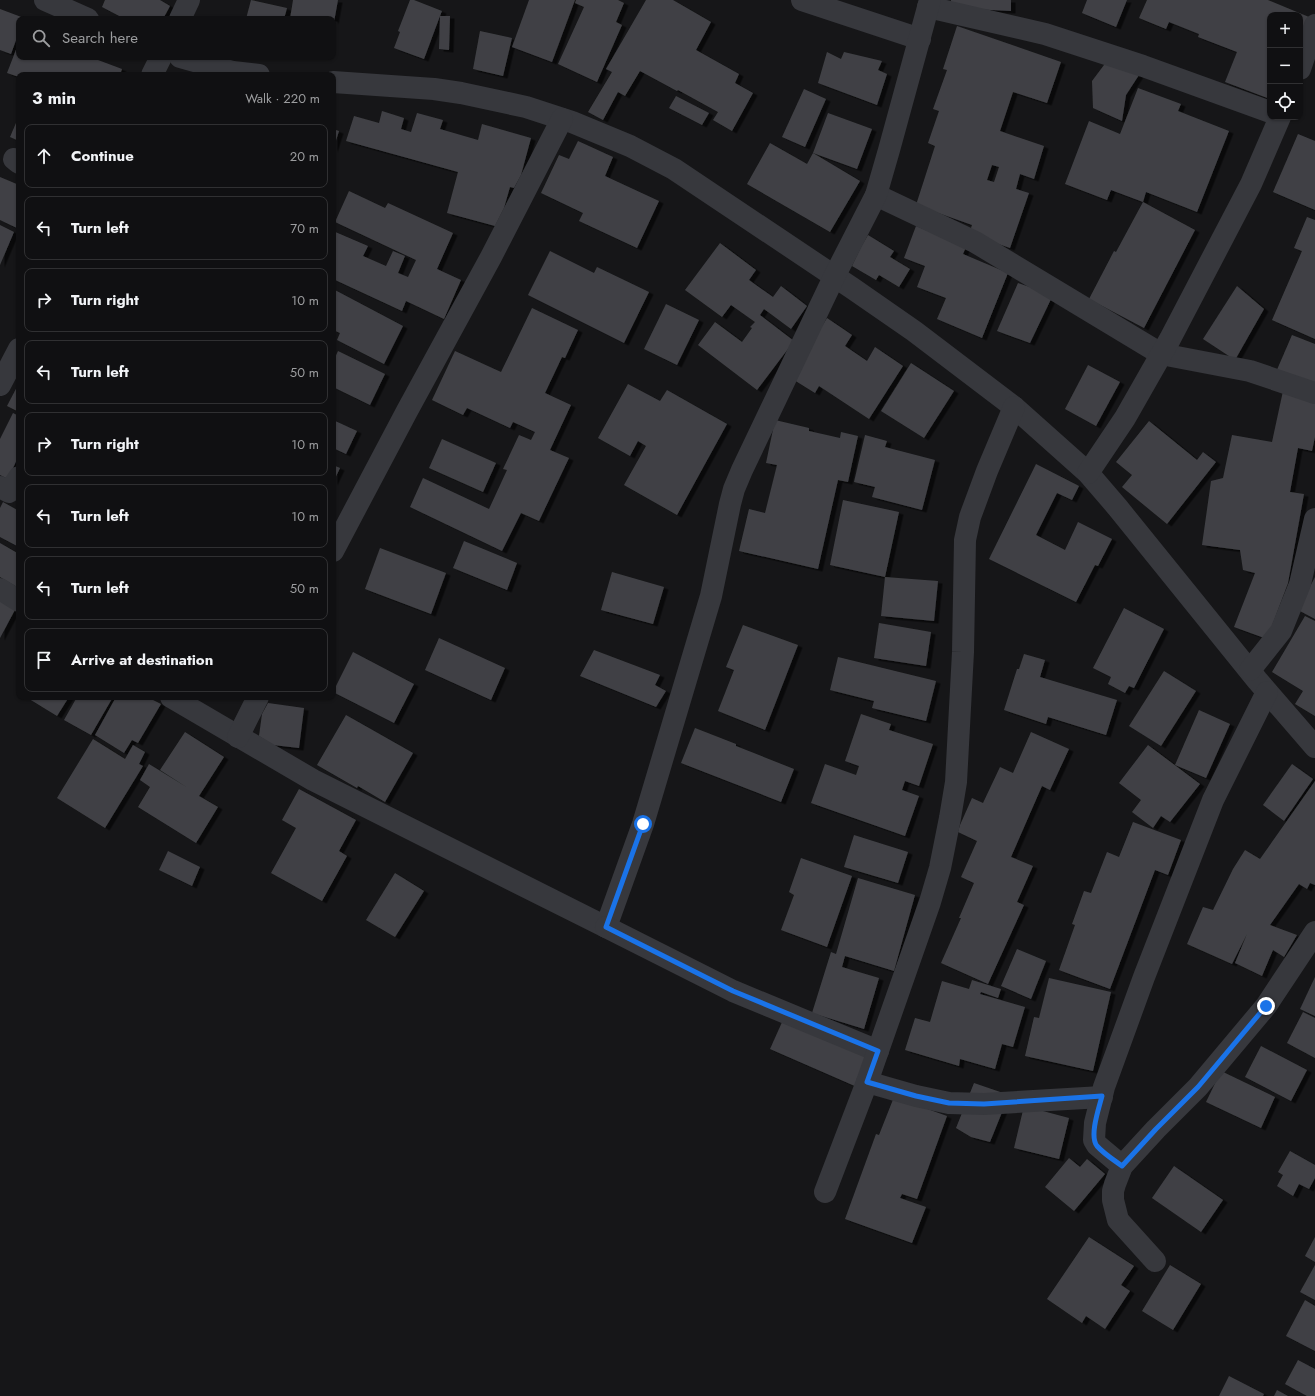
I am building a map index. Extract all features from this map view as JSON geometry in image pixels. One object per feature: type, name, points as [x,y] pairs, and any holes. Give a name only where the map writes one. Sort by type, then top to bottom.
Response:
[{"type":"street","points":[[46,0],[81,16]]},
{"type":"street","points":[[181,16],[189,0]]},
{"type":"street","points":[[802,0],[920,39]]},
{"type":"street","points":[[606,927],[643,824],[709,604],[734,489],[834,277],[876,195],[890,150],[929,3],[1045,34],[1144,66],[1267,111]]},
{"type":"street","points":[[1303,59],[1315,25]]},
{"type":"street","points":[[154,72],[160,60]]},
{"type":"street","points":[[191,60],[233,72]]},
{"type":"street","points":[[336,82],[434,89],[526,106],[630,146],[674,169],[914,331],[1014,407],[1088,473],[1315,747]]},
{"type":"street","points":[[336,545],[491,257],[562,119]]},
{"type":"street","points":[[1088,473],[1125,418],[1162,354],[1251,184],[1279,120]]},
{"type":"street","points":[[876,195],[975,242],[1162,354],[1250,371],[1315,393]]},
{"type":"street","points":[[0,385],[11,351]]},
{"type":"street","points":[[826,1192],[878,1051],[930,902],[940,868],[956,782],[963,652],[965,540],[970,517],[987,471],[1014,407]]},
{"type":"street","points":[[0,487],[8,492],[16,481]]},
{"type":"street","points":[[1250,670],[1281,631],[1300,584],[1315,519]]},
{"type":"street","points":[[0,589],[16,599]]},
{"type":"street","points":[[1122,1166],[1097,1145],[1094,1140],[1095,1123],[1102,1096],[1144,977],[1213,800],[1268,692]]},
{"type":"street","points":[[176,700],[312,780],[733,991],[878,1051]]},
{"type":"street","points":[[238,737],[256,700]]},
{"type":"street","points":[[1155,1261],[1118,1220],[1113,1200],[1113,1191],[1122,1166],[1198,1087],[1266,1006],[1315,932]]},
{"type":"street","points":[[867,1082],[916,1096],[949,1103],[984,1104],[1102,1096]]},
{"type":"building","points":[[105,0],[160,0],[170,6],[165,16],[119,16],[102,7]]},
{"type":"building","points":[[251,0],[287,8],[285,16],[247,16]]},
{"type":"building","points":[[293,0],[338,0],[335,16],[290,16]]},
{"type":"building","points":[[410,0],[414,0],[442,11],[424,59],[394,48],[400,32],[398,31]]},
{"type":"building","points":[[529,0],[575,0],[552,62],[512,47]]},
{"type":"building","points":[[576,0],[618,0],[624,3],[616,22],[622,25],[597,82],[558,64],[584,7],[575,3]]},
{"type":"building","points":[[646,0],[673,0],[711,22],[696,50],[739,74],[735,83],[753,93],[732,131],[713,120],[718,112],[640,71],[625,96],[618,92],[603,120],[588,112],[612,72],[606,69]]},
{"type":"building","points":[[951,0],[1011,0],[1011,11],[972,9],[951,4]]},
{"type":"building","points":[[1087,0],[1127,0],[1116,27],[1082,13]]},
{"type":"building","points":[[1147,0],[1268,0],[1297,12],[1267,12],[1267,98],[1225,82],[1237,52],[1198,37],[1199,34],[1169,22],[1166,29],[1139,18]]},
{"type":"building","points":[[0,9],[19,16],[16,16],[16,40],[11,54],[0,50]]},
{"type":"building","points":[[1303,15],[1309,17],[1303,32]]},
{"type":"building","points":[[440,16],[450,16],[449,50],[439,49]]},
{"type":"building","points":[[957,26],[1061,62],[1047,103],[1013,92],[1000,131],[1044,146],[1034,179],[1020,174],[1016,189],[1029,193],[1010,248],[984,239],[970,231],[972,225],[916,205],[935,146],[928,143],[939,111],[933,109],[947,70],[943,69]],"holes":[[[992,165],[999,167],[994,182],[987,180]]]},
{"type":"building","points":[[480,31],[512,38],[503,76],[473,69]]},
{"type":"building","points":[[16,50],[16,60],[98,60],[122,69],[121,72],[16,72],[16,76],[7,73]]},
{"type":"building","points":[[827,52],[841,59],[844,52],[882,61],[878,70],[887,74],[877,105],[818,83]]},
{"type":"building","points":[[1107,61],[1139,75],[1126,95],[1122,121],[1093,108],[1092,81]]},
{"type":"building","points":[[1138,88],[1181,104],[1178,111],[1229,131],[1197,212],[1146,192],[1143,202],[1111,190],[1107,200],[1065,184],[1089,121],[1120,134]]},
{"type":"building","points":[[804,89],[826,99],[805,147],[782,137]]},
{"type":"building","points":[[676,96],[709,113],[702,125],[669,108]]},
{"type":"building","points":[[382,111],[404,118],[401,129],[411,132],[417,113],[443,120],[440,129],[478,140],[482,124],[531,138],[521,175],[514,188],[510,187],[504,208],[495,226],[447,213],[458,172],[346,141],[354,116],[379,123]]},
{"type":"building","points":[[828,113],[872,129],[857,169],[813,153]]},
{"type":"building","points":[[16,123],[16,140],[10,137]]},
{"type":"building","points":[[336,130],[339,131],[336,140]]},
{"type":"building","points":[[1298,134],[1315,141],[1315,210],[1273,192]]},
{"type":"building","points":[[578,141],[613,157],[605,176],[659,201],[637,248],[579,221],[583,213],[541,193],[559,155],[569,159]]},
{"type":"building","points":[[770,143],[807,164],[813,153],[860,181],[830,232],[747,184]]},
{"type":"building","points":[[0,177],[16,184],[16,228],[0,220]]},
{"type":"building","points":[[349,191],[385,208],[388,203],[453,233],[437,269],[461,280],[444,319],[406,301],[402,311],[336,280],[336,232],[368,246],[363,256],[386,266],[393,251],[405,256],[398,273],[408,277],[416,260],[336,222]]},
{"type":"building","points":[[1143,202],[1195,230],[1144,328],[1089,299],[1114,251],[1116,252]]},
{"type":"building","points":[[1307,217],[1315,220],[1315,339],[1272,320],[1302,251],[1294,248]]},
{"type":"building","points":[[0,225],[14,232],[0,265]]},
{"type":"building","points":[[916,226],[966,247],[963,254],[1008,273],[982,338],[937,319],[946,298],[917,287],[925,266],[904,258]]},
{"type":"building","points":[[868,235],[894,251],[890,257],[910,269],[899,287],[879,275],[876,280],[852,266]]},
{"type":"building","points":[[720,243],[756,270],[749,280],[773,297],[781,286],[807,306],[791,329],[764,309],[760,315],[794,341],[757,390],[698,345],[715,322],[742,342],[752,328],[750,327],[755,322],[731,305],[722,317],[685,290]]},
{"type":"building","points":[[550,251],[594,273],[597,267],[649,292],[624,343],[528,295]]},
{"type":"building","points":[[1018,283],[1053,295],[1030,343],[997,331]]},
{"type":"building","points":[[1237,286],[1264,309],[1235,360],[1203,339]]},
{"type":"building","points":[[336,291],[403,326],[384,364],[337,340],[340,333],[336,331]]},
{"type":"building","points":[[666,304],[699,320],[677,365],[644,349]]},
{"type":"building","points":[[532,308],[578,330],[565,358],[562,357],[545,393],[571,405],[550,450],[569,458],[539,521],[521,513],[502,551],[410,507],[423,478],[489,509],[507,470],[503,469],[519,435],[531,440],[535,432],[513,422],[510,428],[467,408],[463,415],[432,400],[455,351],[501,372]]},
{"type":"building","points":[[827,318],[852,335],[845,346],[867,361],[875,347],[903,366],[869,419],[819,386],[815,393],[794,380],[810,346]]},
{"type":"building","points":[[1292,335],[1315,344],[1315,389],[1276,372]]},
{"type":"building","points":[[338,351],[385,374],[370,405],[336,388],[336,355]]},
{"type":"building","points":[[911,363],[954,391],[924,438],[881,411]]},
{"type":"building","points":[[1088,365],[1120,382],[1096,426],[1065,409]]},
{"type":"building","points":[[628,384],[660,401],[667,390],[727,424],[677,515],[624,485],[646,446],[638,441],[630,456],[598,438]]},
{"type":"building","points":[[16,389],[16,410],[7,406]]},
{"type":"building","points":[[1283,391],[1315,400],[1315,437],[1312,451],[1298,448],[1290,492],[1304,494],[1288,583],[1267,639],[1234,627],[1255,573],[1243,570],[1240,550],[1202,545],[1211,481],[1223,478],[1232,435],[1272,442]]},
{"type":"building","points":[[13,413],[16,414],[16,462],[8,479],[0,475],[0,439]]},
{"type":"building","points":[[775,420],[809,428],[809,431],[840,438],[841,432],[858,436],[848,482],[838,480],[818,569],[739,551],[749,509],[765,513],[777,465],[766,463]]},
{"type":"building","points":[[336,421],[357,431],[346,454],[336,449]]},
{"type":"building","points":[[1149,421],[1197,460],[1203,452],[1216,462],[1167,524],[1122,487],[1132,475],[1116,462]]},
{"type":"building","points":[[865,435],[887,441],[885,447],[935,460],[922,510],[872,497],[875,487],[854,482]]},
{"type":"building","points":[[442,439],[496,463],[483,492],[429,468]]},
{"type":"building","points":[[1036,464],[1079,486],[1072,500],[1057,493],[1036,535],[1065,550],[1078,522],[1112,539],[1098,566],[1095,565],[1076,602],[989,559]]},
{"type":"building","points":[[336,466],[340,468],[336,477]]},
{"type":"building","points":[[843,500],[899,512],[885,577],[830,565]]},
{"type":"building","points":[[3,502],[16,509],[16,545],[0,537],[0,508]]},
{"type":"building","points":[[464,541],[517,563],[507,590],[453,568]]},
{"type":"building","points":[[0,543],[16,552],[16,586],[0,577]]},
{"type":"building","points":[[380,548],[446,573],[431,614],[365,589]]},
{"type":"building","points":[[612,572],[664,587],[653,624],[601,610]]},
{"type":"building","points":[[885,577],[938,581],[934,621],[881,616]]},
{"type":"building","points":[[1315,577],[1315,619],[1298,610]]},
{"type":"building","points":[[0,598],[16,606],[16,608],[0,638]]},
{"type":"building","points":[[1124,608],[1164,629],[1134,688],[1129,686],[1125,693],[1108,684],[1111,677],[1093,668]]},
{"type":"building","points":[[1305,616],[1315,621],[1315,716],[1295,704],[1303,691],[1272,672]]},
{"type":"building","points":[[879,623],[931,632],[926,666],[874,658]]},
{"type":"building","points":[[743,625],[798,645],[765,730],[718,711],[734,670],[726,667]]},
{"type":"building","points":[[439,638],[505,668],[491,700],[425,670]]},
{"type":"building","points":[[594,650],[660,675],[655,685],[666,691],[656,707],[580,676]]},
{"type":"building","points":[[353,652],[414,684],[394,723],[336,694],[336,686]]},
{"type":"building","points":[[1024,654],[1045,660],[1040,677],[1117,700],[1106,735],[1048,717],[1046,724],[1004,710],[1017,669],[1019,669]]},
{"type":"building","points":[[838,657],[936,681],[926,721],[872,708],[874,701],[830,690]]},
{"type":"building","points":[[1164,671],[1196,691],[1161,746],[1129,726]]},
{"type":"building","points":[[31,700],[67,700],[57,716]]},
{"type":"building","points":[[75,700],[111,700],[91,735],[64,720]]},
{"type":"building","points":[[114,700],[153,700],[161,704],[138,743],[132,740],[124,753],[95,735]]},
{"type":"building","points":[[268,703],[304,708],[299,748],[273,745],[259,736],[262,714]]},
{"type":"building","points":[[1199,710],[1230,724],[1206,778],[1175,765]]},
{"type":"building","points":[[861,714],[891,724],[889,730],[933,744],[919,786],[905,781],[902,790],[919,796],[905,836],[811,803],[825,764],[856,775],[859,766],[845,761]]},
{"type":"building","points":[[346,715],[413,753],[385,802],[317,765]]},
{"type":"building","points":[[695,728],[794,769],[781,802],[681,763]]},
{"type":"building","points":[[185,732],[224,757],[199,796],[218,807],[196,843],[138,807],[150,787],[140,780],[149,764],[188,788],[160,770]]},
{"type":"building","points":[[1031,732],[1069,749],[1050,790],[1042,786],[1011,857],[1033,866],[1017,902],[1024,905],[988,984],[941,963],[961,918],[959,918],[974,883],[961,877],[977,841],[958,832],[972,798],[983,803],[1000,767],[1013,773]]},
{"type":"building","points":[[93,739],[125,759],[133,745],[145,752],[139,764],[143,766],[105,828],[57,798]]},
{"type":"building","points":[[1148,745],[1200,784],[1170,822],[1161,816],[1153,828],[1132,812],[1141,800],[1119,783]]},
{"type":"building","points":[[1292,764],[1313,779],[1284,821],[1263,805]]},
{"type":"building","points":[[1315,781],[1315,885],[1310,883],[1307,889],[1299,884],[1270,925],[1297,935],[1284,957],[1273,950],[1262,976],[1235,963],[1247,934],[1232,964],[1187,944],[1203,907],[1213,910],[1233,869],[1245,850],[1260,859]]},
{"type":"building","points":[[299,789],[356,820],[339,851],[347,856],[322,901],[271,873],[296,828],[282,820]]},
{"type":"building","points":[[1133,822],[1181,840],[1168,875],[1155,870],[1110,989],[1059,970],[1075,925],[1072,924],[1084,891],[1091,893],[1107,852],[1119,857]]},
{"type":"building","points":[[854,835],[908,852],[898,883],[844,867]]},
{"type":"building","points":[[168,851],[200,867],[192,886],[159,870]]},
{"type":"building","points":[[801,858],[852,876],[827,947],[781,930],[794,895],[789,892]]},
{"type":"building","points":[[395,873],[424,891],[395,937],[366,920]]},
{"type":"building","points":[[858,878],[915,895],[894,971],[845,956],[842,967],[879,978],[864,1029],[812,1013],[831,952],[836,954]]},
{"type":"building","points":[[1017,949],[1046,961],[1031,999],[1001,986]]},
{"type":"building","points":[[1315,977],[1315,1016],[1300,1009]]},
{"type":"building","points":[[1049,978],[1111,992],[1093,1071],[1025,1056],[1034,1017],[1039,1018]]},
{"type":"building","points":[[972,980],[1001,989],[998,998],[981,992],[980,994],[1025,1007],[1013,1047],[1002,1044],[995,1069],[960,1059],[959,1066],[905,1050],[915,1018],[930,1022],[942,981],[969,989]]},
{"type":"building","points":[[1303,1012],[1315,1018],[1315,1058],[1287,1043]]},
{"type":"building","points":[[783,1020],[867,1056],[857,1087],[770,1049]]},
{"type":"building","points":[[1261,1046],[1307,1070],[1291,1101],[1245,1077]]},
{"type":"building","points":[[1221,1071],[1275,1097],[1261,1128],[1206,1102]]},
{"type":"building","points":[[974,1083],[1009,1095],[990,1142],[971,1137],[956,1128]]},
{"type":"building","points":[[894,1097],[947,1116],[917,1199],[902,1194],[900,1198],[926,1207],[912,1243],[845,1219],[876,1134],[879,1135]]},
{"type":"building","points":[[1024,1106],[1069,1118],[1059,1159],[1014,1148]]},
{"type":"building","points":[[1290,1151],[1315,1165],[1315,1178],[1309,1189],[1299,1184],[1293,1196],[1277,1186],[1283,1175],[1278,1172]]},
{"type":"building","points":[[1069,1158],[1080,1167],[1087,1159],[1105,1174],[1074,1211],[1045,1187]]},
{"type":"building","points":[[1174,1166],[1223,1200],[1201,1232],[1152,1198]]},
{"type":"building","points":[[1089,1237],[1134,1266],[1121,1285],[1130,1291],[1105,1329],[1086,1316],[1082,1323],[1047,1299]]},
{"type":"building","points":[[1315,1237],[1315,1262],[1305,1256]]},
{"type":"building","points":[[1170,1265],[1201,1284],[1173,1330],[1142,1311]]},
{"type":"building","points":[[1315,1265],[1315,1300],[1300,1292]]},
{"type":"building","points":[[1305,1300],[1315,1306],[1315,1351],[1286,1336]]},
{"type":"building","points":[[1298,1360],[1315,1369],[1315,1396],[1307,1396],[1285,1384]]},
{"type":"building","points":[[1229,1376],[1264,1394],[1263,1396],[1219,1396]]},
{"type":"building","points":[[1277,1390],[1288,1396],[1274,1396]]},
{"type":"route","points":[[643,824],[606,927],[733,991],[878,1051],[867,1082],[916,1096],[949,1103],[984,1104],[1102,1096],[1095,1123],[1094,1140],[1097,1145],[1122,1166],[1198,1087],[1266,1006]]}]
